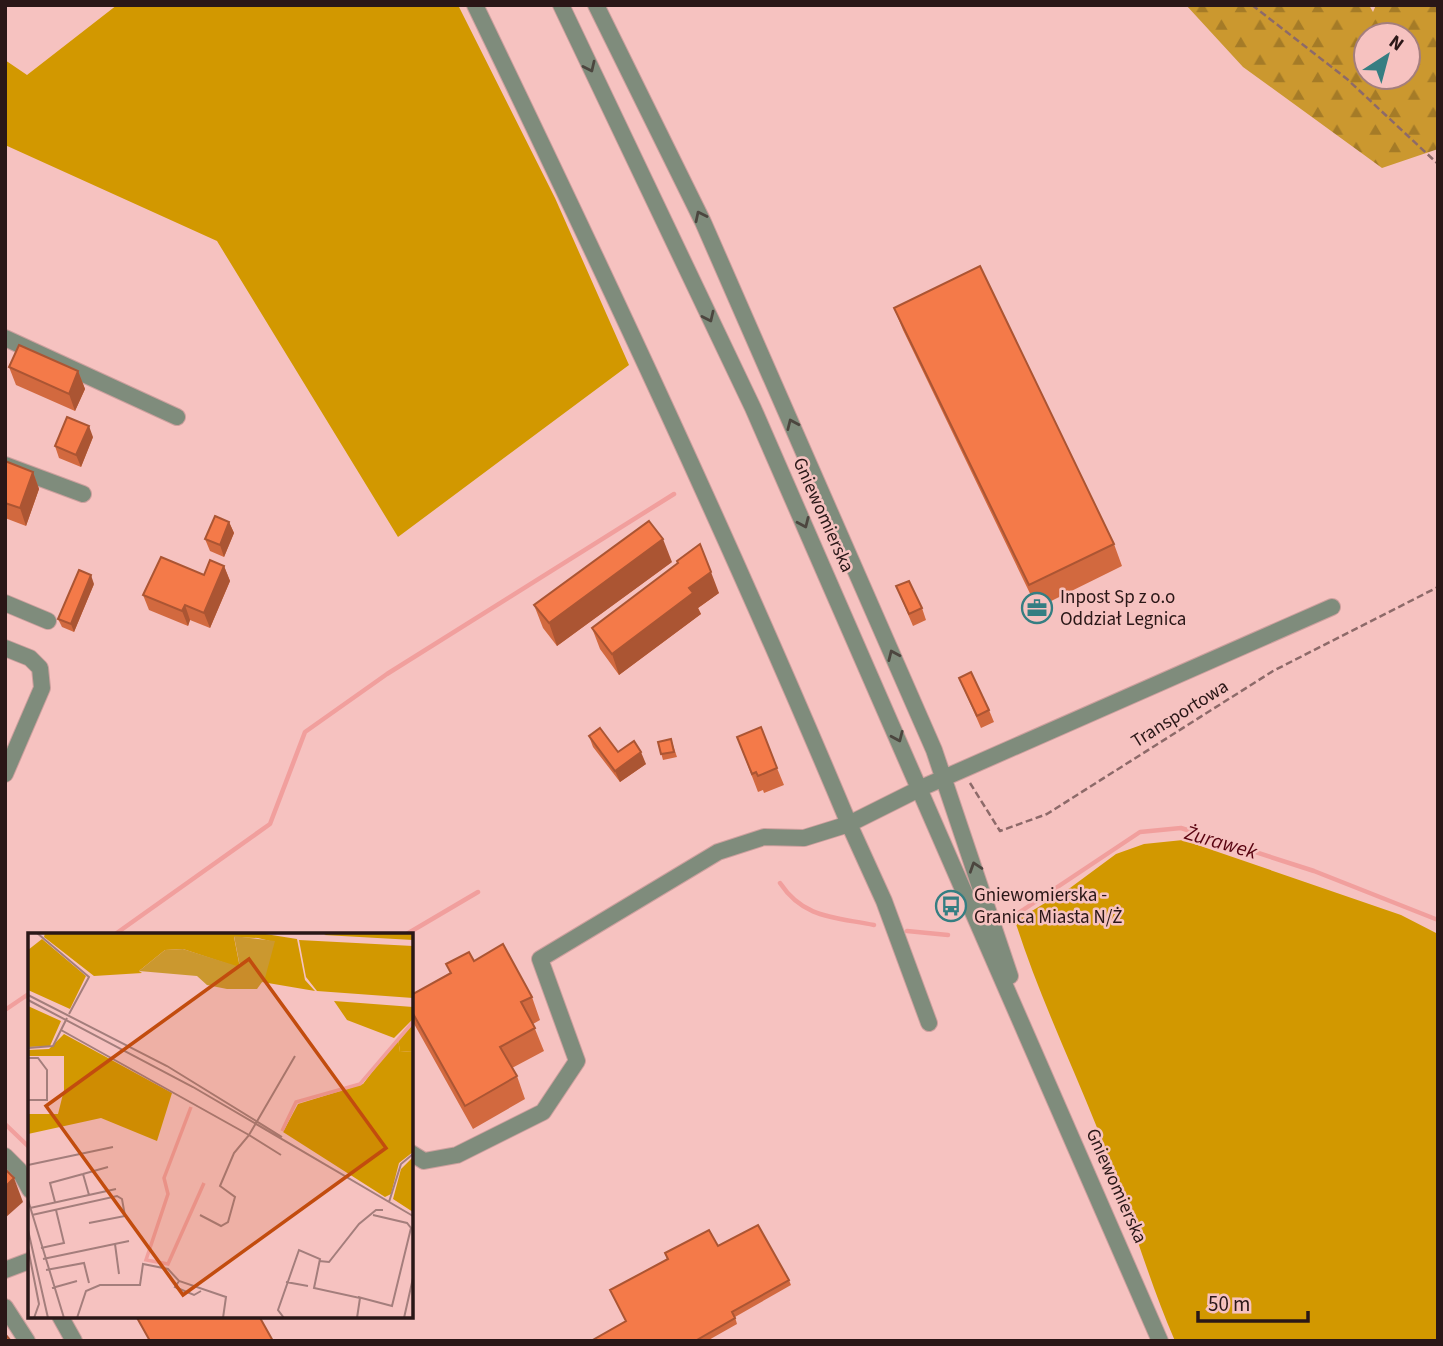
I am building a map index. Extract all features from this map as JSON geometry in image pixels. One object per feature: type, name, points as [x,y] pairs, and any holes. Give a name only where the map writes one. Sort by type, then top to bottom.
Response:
[{"type":"street","points":[[475,5],[637,342],[769,633],[884,901],[929,1024]]},
{"type":"street","name":"Gniewomierska","points":[[561,5],[753,408],[1160,1341]]},
{"type":"street","name":"Gniewomierska","points":[[596,5],[703,222],[946,778],[1033,1049]]},
{"type":"street","points":[[5,338],[177,416]]},
{"type":"street","points":[[5,465],[83,494]]},
{"type":"street","points":[[5,603],[48,621]]},
{"type":"street","points":[[413,1154],[424,1161],[457,1155],[543,1112],[576,1061],[540,959],[718,852],[764,837],[804,838],[849,824],[921,788],[963,772],[1332,607]]},
{"type":"street","points":[[5,648],[30,658],[40,668],[42,688],[5,774]]},
{"type":"street","points":[[5,1156],[19,1170],[28,1187]]},
{"type":"street","points":[[5,1270],[28,1260]]},
{"type":"street","points":[[5,1307],[27,1341]]},
{"type":"street","points":[[61,1318],[74,1341]]},
{"type":"path","points":[[1252,5],[1347,79],[1438,164]]},
{"type":"path","name":"Transportowa","points":[[963,772],[1000,831],[1047,814],[1273,671],[1438,587]]},
{"type":"shaded area","points":[[117,5],[458,5],[555,198],[629,365],[398,537],[217,241],[5,145],[5,60],[27,75]]},
{"type":"shaded area","points":[[1183,840],[1401,915],[1438,934],[1438,1341],[1175,1341],[1108,1156],[1044,1000],[1015,921],[1070,888],[1116,854],[1144,844]]},
{"type":"green space","points":[[1186,5],[1369,5],[1373,12],[1376,5],[1438,5],[1438,149],[1382,168],[1243,67]]},
{"type":"building","points":[[980,266],[1114,544],[1029,585],[894,308]]},
{"type":"building","points":[[19,345],[78,371],[69,394],[9,367]]},
{"type":"building","points":[[67,417],[89,426],[76,455],[55,446]]},
{"type":"building","points":[[5,461],[33,472],[20,508],[5,503]]},
{"type":"building","points":[[215,516],[229,522],[220,545],[205,539]]},
{"type":"building","points":[[649,521],[663,539],[549,623],[534,605]]},
{"type":"building","points":[[700,544],[711,572],[689,588],[693,593],[612,654],[592,628]]},
{"type":"building","points":[[161,557],[204,575],[210,560],[224,566],[204,613],[185,605],[182,611],[143,595]]},
{"type":"building","points":[[79,570],[91,575],[71,624],[58,619]]},
{"type":"building","points":[[909,581],[922,608],[909,614],[896,586]]},
{"type":"building","points":[[971,672],[989,710],[977,716],[959,678]]},
{"type":"building","points":[[761,727],[777,768],[758,776],[756,772],[752,774],[737,737]]},
{"type":"building","points":[[600,728],[618,752],[634,741],[641,752],[615,771],[589,736]]},
{"type":"building","points":[[671,739],[674,752],[661,754],[658,742]]},
{"type":"building","points":[[503,944],[532,997],[521,1002],[535,1028],[500,1047],[517,1076],[465,1106],[413,1014],[413,994],[451,973],[446,964],[469,952],[474,961]]},
{"type":"building","points":[[5,1169],[14,1178],[5,1187]]},
{"type":"building","points":[[758,1225],[789,1280],[732,1312],[735,1318],[695,1341],[591,1341],[626,1321],[610,1290],[668,1259],[665,1253],[709,1230],[718,1246]]},
{"type":"building","points":[[137,1318],[260,1318],[273,1341],[150,1341]]},
{"type":"waterway","points":[[117,933],[270,824],[305,732],[387,674],[674,494]]},
{"type":"waterway","name":"Żurawek","points":[[1017,914],[1140,832],[1181,828],[1314,871],[1438,920]]},
{"type":"waterway","name":"Żurawek","points":[[780,883],[789,895],[810,910],[833,918],[874,925]]},
{"type":"waterway","name":"Żurawek","points":[[408,933],[478,892]]},
{"type":"waterway","name":"Żurawek","points":[[907,931],[948,935]]},
{"type":"waterway","points":[[5,1010],[28,994]]},
{"type":"waterway","name":"Żurawek","points":[[5,1124],[28,1146]]},
{"type":"place","name":"Inpost Sp z o.o Oddział Legnica","points":[[1037,608]]},
{"type":"place","name":"Gniewomierska - Granica Miasta N/Ż","points":[[951,906]]}]
